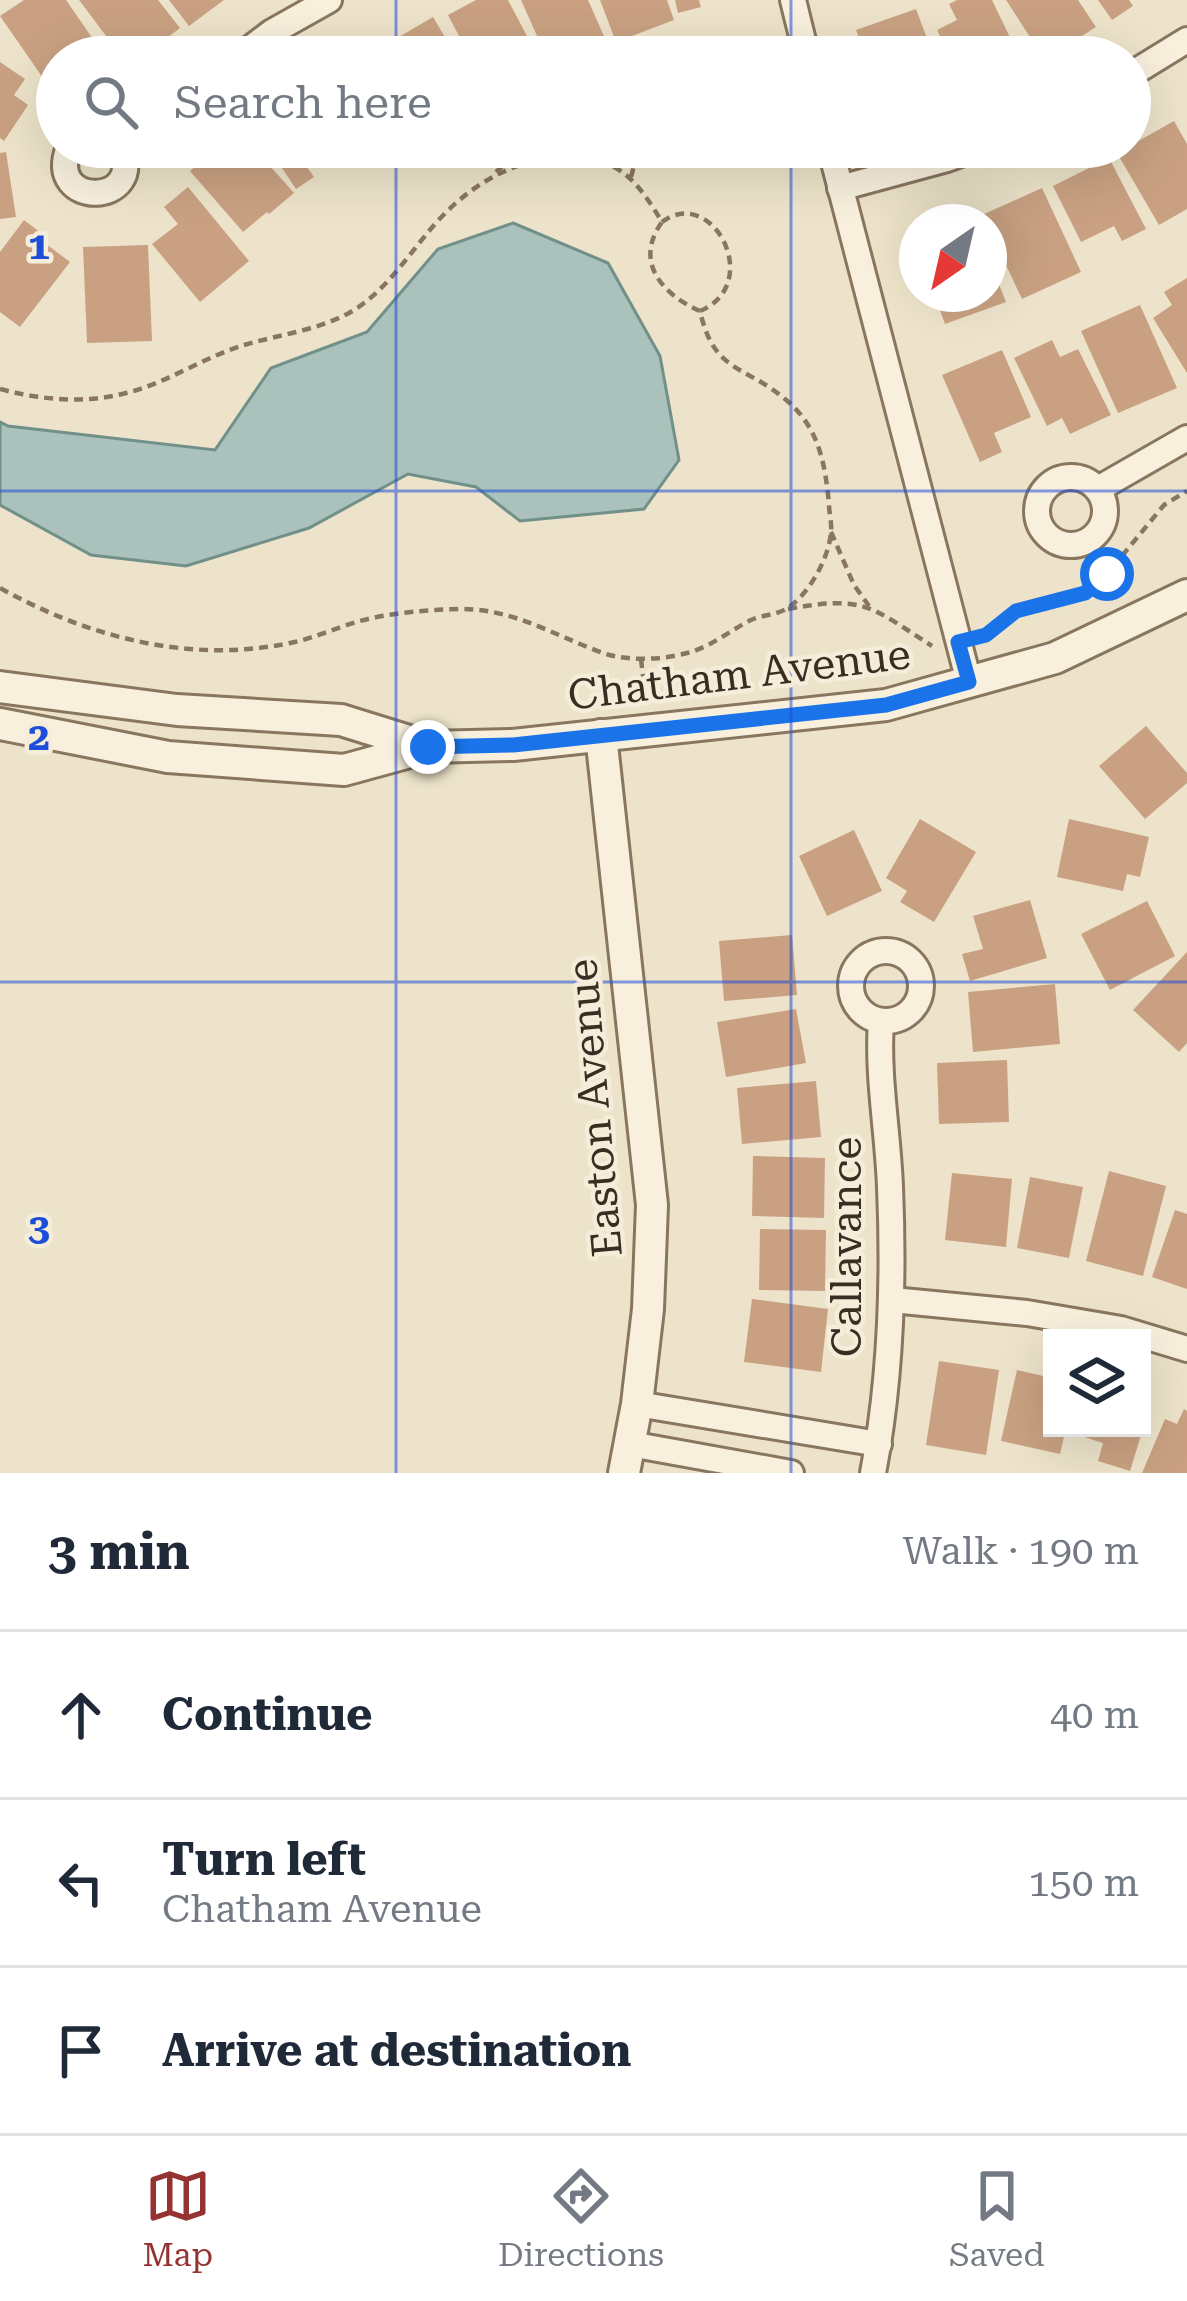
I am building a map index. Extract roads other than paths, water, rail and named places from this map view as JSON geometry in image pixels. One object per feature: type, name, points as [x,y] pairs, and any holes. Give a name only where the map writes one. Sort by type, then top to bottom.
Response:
[{"type":"street","points":[[267,36],[329,0]]},
{"type":"street","points":[[793,0],[802,36]]},
{"type":"street","points":[[1151,62],[1187,40]]},
{"type":"street","points":[[65,168],[71,183],[92,194],[114,188],[126,168]]},
{"type":"street","points":[[835,168],[969,682]]},
{"type":"street","points":[[840,188],[916,168]]},
{"type":"street","points":[[1098,489],[1187,438]]},
{"type":"street","name":"Chatham Avenue","points":[[0,724],[168,758],[344,770],[428,747],[513,745],[886,705],[1055,658],[1187,596]]},
{"type":"street","name":"Chatham Avenue","points":[[0,687],[177,710],[340,720],[428,747]]},
{"type":"street","name":"Easton Avenue","points":[[601,735],[652,1204],[648,1309],[627,1458]]},
{"type":"street","name":"Callavance","points":[[873,1473],[892,1300],[881,1021]]},
{"type":"street","points":[[892,1300],[1027,1313],[1120,1330],[1187,1349]]},
{"type":"street","points":[[638,1404],[879,1444]]},
{"type":"street","points":[[627,1458],[791,1473]]},
{"type":"water","points":[[513,223],[608,263],[660,356],[679,460],[644,509],[520,521],[476,487],[408,474],[309,528],[186,566],[91,555],[0,505],[0,422],[215,450],[271,368],[367,332],[438,249]]}]
